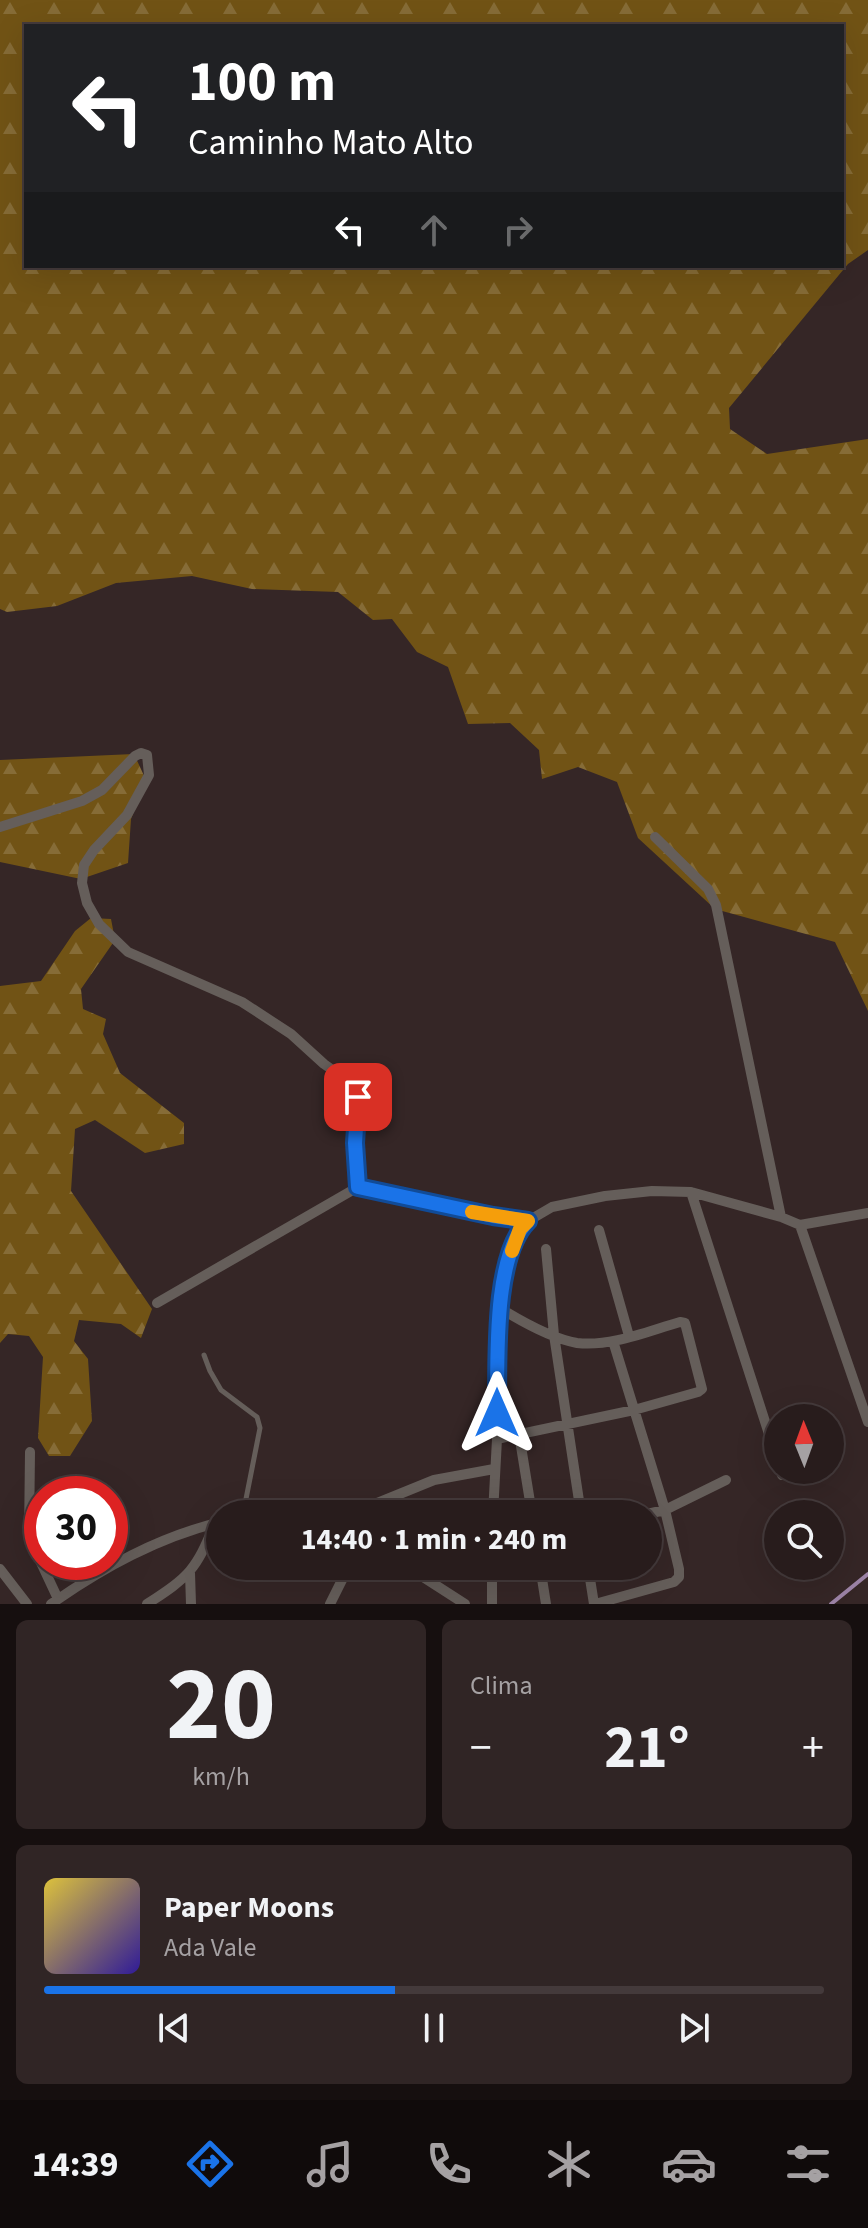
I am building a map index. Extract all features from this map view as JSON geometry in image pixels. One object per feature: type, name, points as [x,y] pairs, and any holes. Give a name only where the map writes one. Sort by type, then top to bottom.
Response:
[{"type":"street","points":[[0,827],[82,801],[102,790],[135,756],[141,753],[147,755],[149,775],[127,815],[84,865],[82,883],[87,903],[99,924],[128,952],[242,1002],[291,1034],[351,1083],[358,1097],[355,1143],[358,1187]]},
{"type":"street","points":[[655,837],[708,889],[716,905],[781,1217]]},
{"type":"street","points":[[157,1303],[358,1187],[528,1221]]},
{"type":"street","points":[[493,1500],[498,1307],[514,1242],[528,1221],[552,1207],[605,1196],[652,1191],[691,1192],[800,1225],[868,1213]]},
{"type":"street","points":[[691,1192],[764,1419]]},
{"type":"street","points":[[800,1225],[868,1422]]},
{"type":"street","points":[[599,1230],[629,1336]]},
{"type":"street","points":[[546,1249],[554,1335],[579,1500]]},
{"type":"street","points":[[497,1439],[634,1410],[702,1389],[685,1323],[613,1341],[577,1343],[518,1320],[498,1307]]},
{"type":"street","points":[[591,1580],[595,1604],[674,1582],[679,1577],[665,1510],[613,1341]]},
{"type":"street","points":[[519,1434],[530,1500]]},
{"type":"street","points":[[30,1452],[29,1537],[54,1601],[127,1556],[169,1537],[206,1525]]},
{"type":"street","points":[[386,1500],[434,1480],[494,1469]]},
{"type":"street","points":[[662,1511],[726,1480]]},
{"type":"street","points":[[147,1604],[190,1573],[206,1546]]},
{"type":"street","points":[[0,1569],[27,1604]]},
{"type":"street","points":[[190,1573],[191,1604]]},
{"type":"street","points":[[330,1604],[342,1580]]},
{"type":"street","points":[[428,1580],[465,1604]]},
{"type":"street","points":[[492,1580],[492,1604]]},
{"type":"street","points":[[542,1580],[546,1604]]},
{"type":"street","points":[[439,1604],[445,1591]]},
{"type":"lane","points":[[204,1355],[221,1390],[257,1417],[260,1428],[246,1500]]},
{"type":"green space","points":[[0,0],[868,0],[868,250],[848,264],[729,408],[730,429],[767,454],[868,439],[868,1011],[835,942],[715,909],[638,838],[617,782],[578,767],[542,779],[539,750],[510,723],[468,724],[448,667],[417,652],[392,619],[373,620],[338,592],[252,589],[192,576],[116,583],[57,606],[7,612],[0,609]]},
{"type":"green space","points":[[134,754],[146,780],[131,819],[128,863],[81,879],[0,862],[0,760]]},
{"type":"green space","points":[[91,918],[111,919],[115,940],[81,989],[83,1009],[106,1019],[103,1034],[120,1073],[184,1123],[184,1144],[145,1153],[95,1120],[75,1129],[71,1191],[152,1309],[141,1338],[121,1324],[79,1320],[74,1341],[88,1359],[92,1421],[70,1456],[49,1456],[38,1438],[43,1357],[29,1336],[8,1334],[0,1343],[0,986],[41,981],[75,931]]},
{"type":"waterway","points":[[831,1604],[868,1574]]},
{"type":"slow traffic","points":[[472,1212],[528,1221],[520,1229],[512,1251]]},
{"type":"route","points":[[358,1097],[355,1143],[358,1187],[528,1221],[514,1242],[498,1307],[497,1413]]}]
